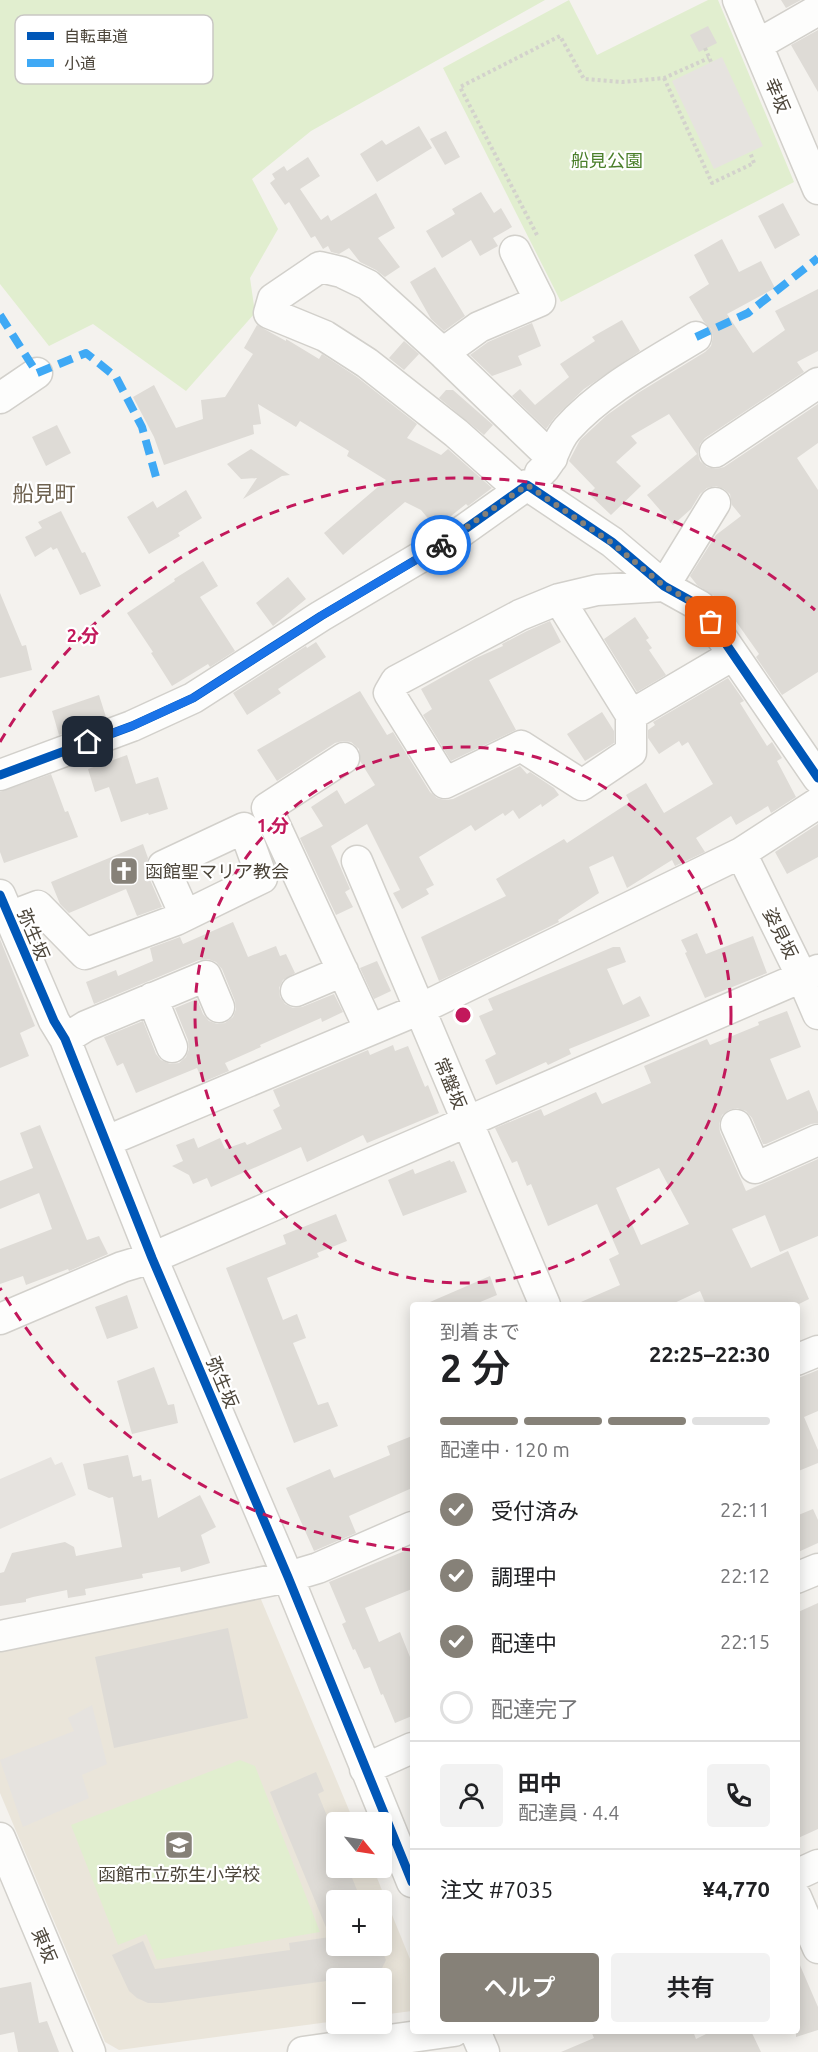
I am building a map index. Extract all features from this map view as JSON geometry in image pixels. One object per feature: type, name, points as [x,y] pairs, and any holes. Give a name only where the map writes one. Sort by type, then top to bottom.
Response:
[{"type":"street","name":"幸坂","points":[[738,0],[817,185]]},
{"type":"street","points":[[757,45],[818,10]]},
{"type":"street","points":[[443,353],[479,327],[540,302],[515,251]]},
{"type":"street","points":[[552,458],[443,353],[368,285],[341,272],[320,267],[273,299],[269,313],[326,336],[367,363],[524,487],[612,543],[664,586],[700,606],[818,778]]},
{"type":"street","points":[[0,775],[132,726],[193,698],[321,616],[451,539],[524,487],[546,468],[552,458],[554,446],[567,429],[611,390],[696,337]]},
{"type":"street","points":[[0,398],[37,373]]},
{"type":"street","points":[[715,452],[818,383]]},
{"type":"street","points":[[664,586],[716,503]]},
{"type":"street","points":[[559,599],[631,715],[631,752],[582,784],[521,746],[445,783],[389,693],[396,681],[520,615],[559,599],[597,591],[664,586]]},
{"type":"street","points":[[631,715],[733,655]]},
{"type":"street","points":[[344,758],[267,808],[370,1030]]},
{"type":"street","points":[[107,1141],[420,1010],[741,854],[818,803]]},
{"type":"street","name":"姿見坂","points":[[741,854],[810,973],[818,1014]]},
{"type":"street","name":"常盤坂","points":[[357,861],[545,1302]]},
{"type":"street","points":[[4,906],[38,906],[86,954],[185,915]]},
{"type":"street","name":"弥生坂","points":[[4,906],[54,1021],[65,1039],[152,1258],[288,1577],[365,1769],[410,1871]]},
{"type":"street","points":[[296,991],[343,971]]},
{"type":"street","points":[[0,1319],[122,1267],[152,1258],[810,973]]},
{"type":"street","points":[[65,1039],[86,1026],[206,976],[219,1007]]},
{"type":"street","points":[[152,998],[172,1047]]},
{"type":"street","points":[[736,1125],[755,1168],[818,1140]]},
{"type":"street","points":[[800,1358],[818,1351]]},
{"type":"street","points":[[0,1636],[288,1577],[318,1568],[410,1528]]},
{"type":"street","points":[[800,1576],[818,1569]]},
{"type":"street","points":[[365,1769],[410,1749]]},
{"type":"street","name":"東坂","points":[[0,1838],[90,2052]]},
{"type":"street","points":[[800,1873],[818,1864]]},
{"type":"street","points":[[800,1907],[818,1948]]},
{"type":"street","points":[[303,2052],[432,2034]]},
{"type":"street","points":[[476,2034],[484,2052]]},
{"type":"path","points":[[515,251],[540,239],[460,87],[560,36],[584,79],[623,82],[664,78],[710,60],[705,48]]},
{"type":"path","points":[[664,78],[712,183],[754,163],[750,152]]},
{"type":"shaded area","points":[[722,57],[763,146],[714,169],[672,81]]},
{"type":"shaded area","points":[[51,1457],[55,1465],[62,1462],[76,1495],[0,1529],[0,1479]]},
{"type":"shaded area","name":"函館市立弥生小学校","points":[[260,1597],[350,1812],[326,1812],[326,1878],[377,1878],[382,1890],[326,1890],[326,1956],[392,1956],[392,1915],[410,1959],[410,2011],[392,2014],[392,1968],[326,1968],[326,2022],[119,2050],[105,2042],[0,1793],[0,1649]]},
{"type":"shaded area","points":[[92,1705],[107,1764],[82,1775],[89,1798],[23,1827],[0,1760],[74,1731],[68,1718]]},
{"type":"green space","points":[[0,0],[545,0],[311,131],[252,179],[278,229],[250,278],[255,313],[186,391],[93,324],[49,346],[0,284]]},
{"type":"green space","name":"船見公園","points":[[569,0],[597,55],[708,0],[718,0],[794,182],[561,302],[443,68]]},
{"type":"green space","points":[[240,1760],[255,1766],[320,1932],[157,1960],[146,1934],[118,1945],[71,1825]]},
{"type":"building","points":[[781,0],[801,0],[786,8]]},
{"type":"building","points":[[708,26],[717,43],[699,52],[690,35]]},
{"type":"building","points":[[818,30],[818,92],[791,45]]},
{"type":"building","points":[[419,126],[432,148],[377,182],[360,154],[382,140],[386,145]]},
{"type":"building","points":[[446,131],[460,157],[445,165],[430,139]]},
{"type":"building","points":[[308,157],[320,176],[300,189],[321,220],[328,215],[331,221],[376,193],[395,228],[378,238],[400,267],[385,277],[360,262],[349,248],[339,254],[331,252],[328,246],[323,249],[315,236],[311,238],[289,202],[285,205],[270,183],[275,179],[272,174],[284,166],[287,171]]},
{"type":"building","points":[[481,192],[494,213],[501,208],[512,227],[493,238],[498,246],[480,256],[471,240],[442,258],[426,231],[455,214],[452,209]]},
{"type":"building","points":[[783,203],[800,235],[775,249],[758,216]]},
{"type":"building","points":[[722,239],[739,272],[761,261],[775,288],[727,314],[753,353],[785,330],[775,311],[818,289],[818,351],[797,362],[804,372],[705,438],[700,444],[698,453],[700,461],[707,467],[716,469],[724,467],[818,404],[818,443],[797,458],[818,490],[818,672],[782,695],[756,657],[759,654],[730,613],[727,615],[714,596],[697,585],[690,576],[716,535],[741,516],[732,505],[730,494],[716,486],[707,488],[700,494],[691,509],[673,525],[647,495],[697,454],[669,414],[631,436],[637,443],[616,462],[641,486],[611,515],[589,494],[595,488],[569,461],[580,440],[607,415],[711,346],[713,337],[711,329],[704,322],[689,297],[709,284],[694,255]]},
{"type":"building","points":[[435,267],[465,316],[444,331],[431,319],[410,282]]},
{"type":"building","points":[[622,320],[640,351],[584,389],[546,429],[512,396],[520,389],[535,405],[569,377],[560,364],[595,341],[592,337]]},
{"type":"building","points":[[532,323],[541,346],[518,356],[522,365],[492,376],[470,355],[488,342]]},
{"type":"building","points":[[257,325],[319,359],[322,354],[357,377],[417,424],[407,438],[441,455],[448,449],[492,488],[468,506],[466,504],[436,528],[421,510],[405,502],[343,555],[324,533],[386,480],[347,456],[349,451],[300,421],[296,427],[258,404],[261,424],[253,425],[254,434],[164,465],[154,437],[133,397],[154,385],[176,428],[203,419],[201,400],[225,397],[253,354],[244,348]]},
{"type":"building","points":[[404,341],[419,354],[404,370],[389,358]]},
{"type":"building","points":[[446,390],[453,390],[493,425],[484,435],[439,398]]},
{"type":"building","points":[[57,425],[71,453],[46,466],[32,437]]},
{"type":"building","points":[[251,449],[290,475],[282,476],[243,499],[257,478],[241,479],[227,464]]},
{"type":"building","points":[[186,490],[202,518],[178,533],[180,536],[149,554],[127,517],[153,501],[157,508]]},
{"type":"building","points":[[61,511],[82,553],[85,552],[101,586],[80,595],[57,548],[53,550],[51,547],[35,557],[25,537],[42,528],[38,522]]},
{"type":"building","points":[[203,561],[218,586],[200,597],[235,651],[210,667],[208,664],[172,686],[127,613]]},
{"type":"building","points":[[288,577],[306,599],[273,626],[256,603]]},
{"type":"building","points":[[0,593],[22,646],[26,645],[32,670],[0,678]]},
{"type":"building","points":[[635,617],[649,638],[646,640],[652,648],[649,650],[666,675],[637,692],[604,639]]},
{"type":"building","points":[[550,621],[561,642],[489,680],[516,730],[451,761],[423,715],[432,709],[421,689],[476,658],[503,646],[502,644]]},
{"type":"building","points":[[316,642],[326,657],[278,689],[281,693],[247,715],[233,693],[306,646],[307,648]]},
{"type":"building","points":[[728,678],[744,701],[740,703],[767,746],[772,742],[782,758],[777,761],[796,797],[771,813],[768,806],[736,825],[731,816],[696,838],[705,852],[675,866],[672,860],[627,888],[613,856],[589,867],[599,893],[558,920],[559,922],[439,981],[421,937],[506,896],[496,879],[564,839],[567,843],[630,802],[626,795],[646,783],[664,813],[713,784],[688,742],[682,746],[679,741],[659,754],[648,738],[648,730],[655,725],[653,722]]},
{"type":"building","points":[[360,691],[387,735],[393,732],[430,792],[437,798],[453,799],[520,766],[527,774],[530,772],[554,788],[559,795],[519,819],[513,810],[505,816],[503,813],[475,831],[471,825],[419,857],[434,885],[426,889],[429,894],[402,909],[393,893],[400,890],[367,824],[331,846],[350,889],[345,892],[353,907],[336,915],[300,838],[323,826],[311,807],[337,790],[345,804],[375,785],[360,761],[359,749],[351,742],[335,743],[277,781],[257,750]]},
{"type":"building","points":[[99,695],[106,717],[59,735],[52,711]]},
{"type":"building","points":[[602,712],[614,731],[614,743],[585,761],[567,734]]},
{"type":"building","points":[[127,755],[136,784],[158,777],[168,809],[121,822],[109,787],[95,792],[88,769]]},
{"type":"building","points":[[51,774],[65,812],[68,811],[78,837],[4,863],[0,852],[0,792]]},
{"type":"building","points":[[818,824],[818,857],[787,874],[775,852]]},
{"type":"building","points":[[143,844],[148,858],[147,873],[162,907],[137,916],[126,889],[69,913],[60,904],[51,882]]},
{"type":"building","points":[[233,922],[248,957],[276,946],[280,956],[286,954],[295,973],[283,980],[279,988],[280,997],[285,1004],[293,1008],[302,1007],[334,994],[343,1012],[322,1022],[321,1018],[260,1045],[261,1047],[225,1063],[229,1071],[203,1082],[197,1068],[136,1093],[123,1063],[117,1066],[104,1037],[143,1021],[156,1054],[161,1060],[170,1064],[179,1063],[186,1057],[189,1049],[188,1040],[175,1008],[197,999],[203,1014],[209,1021],[217,1024],[225,1023],[233,1017],[236,1009],[235,1001],[222,969],[216,962],[208,959],[199,960],[94,1004],[86,982],[116,970],[118,976],[153,961],[150,948],[180,937],[183,944]]},
{"type":"building","points":[[697,933],[706,954],[753,936],[767,973],[705,998],[681,940]]},
{"type":"building","points":[[0,939],[35,1026],[20,1033],[29,1056],[0,1068]]},
{"type":"building","points":[[613,947],[620,947],[626,962],[607,969],[623,1005],[640,996],[650,1016],[569,1049],[571,1054],[548,1065],[546,1062],[496,1085],[485,1060],[496,1054],[479,1016],[493,1010],[488,999]]},
{"type":"building","points":[[377,961],[391,991],[374,999],[360,968]]},
{"type":"building","points":[[787,1011],[801,1047],[770,1059],[787,1100],[809,1090],[818,1112],[818,1123],[763,1144],[752,1118],[746,1111],[737,1108],[722,1115],[719,1124],[720,1132],[746,1191],[818,1159],[818,1236],[780,1252],[765,1215],[732,1229],[751,1268],[788,1251],[809,1299],[800,1304],[705,1302],[700,1291],[676,1302],[581,1302],[620,1285],[609,1259],[619,1254],[597,1204],[548,1226],[531,1184],[527,1186],[517,1161],[512,1163],[495,1128],[541,1109],[544,1116],[596,1092],[602,1104],[651,1083],[644,1066],[707,1039],[710,1045],[759,1025],[758,1022]],"holes":[[[659,1168],[689,1224],[641,1245],[616,1188]]]},
{"type":"building","points":[[393,1045],[395,1051],[408,1046],[439,1113],[367,1143],[363,1135],[307,1162],[301,1147],[211,1187],[207,1178],[193,1184],[189,1175],[172,1166],[183,1161],[176,1145],[194,1138],[198,1148],[220,1138],[225,1149],[245,1142],[247,1145],[282,1129],[273,1110],[280,1106],[273,1090],[368,1050],[370,1055]]},
{"type":"building","points":[[40,1125],[87,1240],[99,1236],[108,1254],[69,1271],[68,1269],[26,1285],[23,1276],[0,1284],[0,1249],[52,1229],[39,1193],[0,1209],[0,1181],[33,1168],[20,1133]]},
{"type":"building","points":[[450,1160],[454,1161],[467,1192],[403,1216],[388,1180],[413,1169],[415,1174]]},
{"type":"building","points":[[336,1214],[347,1241],[317,1253],[319,1257],[267,1278],[283,1320],[297,1314],[306,1338],[293,1343],[318,1405],[328,1402],[338,1426],[294,1443],[226,1268],[286,1244],[283,1235]]},
{"type":"building","points":[[490,1276],[497,1295],[480,1302],[430,1302]]},
{"type":"building","points":[[127,1295],[138,1328],[107,1339],[95,1307]]},
{"type":"building","points":[[154,1367],[168,1405],[174,1404],[178,1423],[132,1434],[117,1381]]},
{"type":"building","points":[[818,1370],[818,1411],[804,1417],[818,1450],[818,1463],[800,1470],[800,1377]]},
{"type":"building","points":[[410,1437],[410,1489],[349,1516],[356,1533],[314,1551],[286,1488],[330,1469],[334,1478],[390,1455],[387,1446]]},
{"type":"building","points":[[128,1455],[133,1477],[141,1475],[142,1481],[151,1479],[158,1518],[200,1495],[216,1527],[201,1535],[210,1563],[181,1572],[180,1567],[142,1574],[143,1578],[85,1589],[86,1595],[68,1598],[67,1590],[26,1599],[26,1602],[0,1606],[0,1573],[4,1572],[12,1553],[65,1542],[74,1547],[76,1556],[122,1547],[113,1497],[109,1498],[88,1489],[83,1464]]},
{"type":"building","points":[[813,1509],[818,1520],[818,1543],[800,1551],[800,1514]]},
{"type":"building","points":[[410,1549],[410,1590],[365,1608],[379,1642],[400,1632],[410,1657],[410,1717],[395,1723],[370,1667],[364,1669],[355,1649],[353,1650],[342,1624],[346,1622],[329,1582]]},
{"type":"building","points":[[818,1603],[818,1829],[800,1837],[800,1611]]},
{"type":"building","points":[[228,1628],[248,1718],[114,1748],[95,1657]]},
{"type":"building","points":[[316,1772],[324,1791],[318,1794],[326,1814],[326,1878],[352,1878],[357,1890],[326,1890],[326,1927],[270,1792]]},
{"type":"building","points":[[326,1938],[326,1956],[384,1956],[386,1960],[382,1968],[326,1968],[326,1981],[148,2003],[129,1991],[112,1955],[143,1941],[155,1969],[290,1950],[289,1943]]},
{"type":"building","points":[[800,1965],[818,2007],[818,2030],[796,2037],[796,2034],[800,2034]]},
{"type":"building","points":[[31,1982],[39,2023],[47,2021],[59,2052],[18,2052],[14,2032],[0,2035],[0,1988]]},
{"type":"building","points":[[592,2034],[694,2034],[696,2039],[706,2034],[752,2034],[761,2052],[561,2052],[594,2038]]},
{"type":"marked path","points":[[696,337],[748,313],[818,258]]},
{"type":"marked path","points":[[0,315],[37,373],[86,353],[116,377],[142,427],[158,484]]},
{"type":"cycle path","points":[[0,775],[132,726],[193,698],[321,616],[451,539],[527,485],[612,542],[664,586],[700,606],[818,778]]},
{"type":"cycle path","points":[[0,895],[54,1021],[65,1039],[152,1258],[288,1577],[410,1877]]},
{"type":"way so far","points":[[441,545],[527,485],[612,543],[664,586],[700,606],[711,622]]},
{"type":"place","name":"函館聖マリア教会","points":[[124,871]]},
{"type":"place","name":"函館市立弥生小学校","points":[[179,1845]]},
{"type":"district","name":"船見町","points":[[44,493]]},
{"type":"route","points":[[88,742],[132,726],[193,698],[321,616],[441,545]]}]
